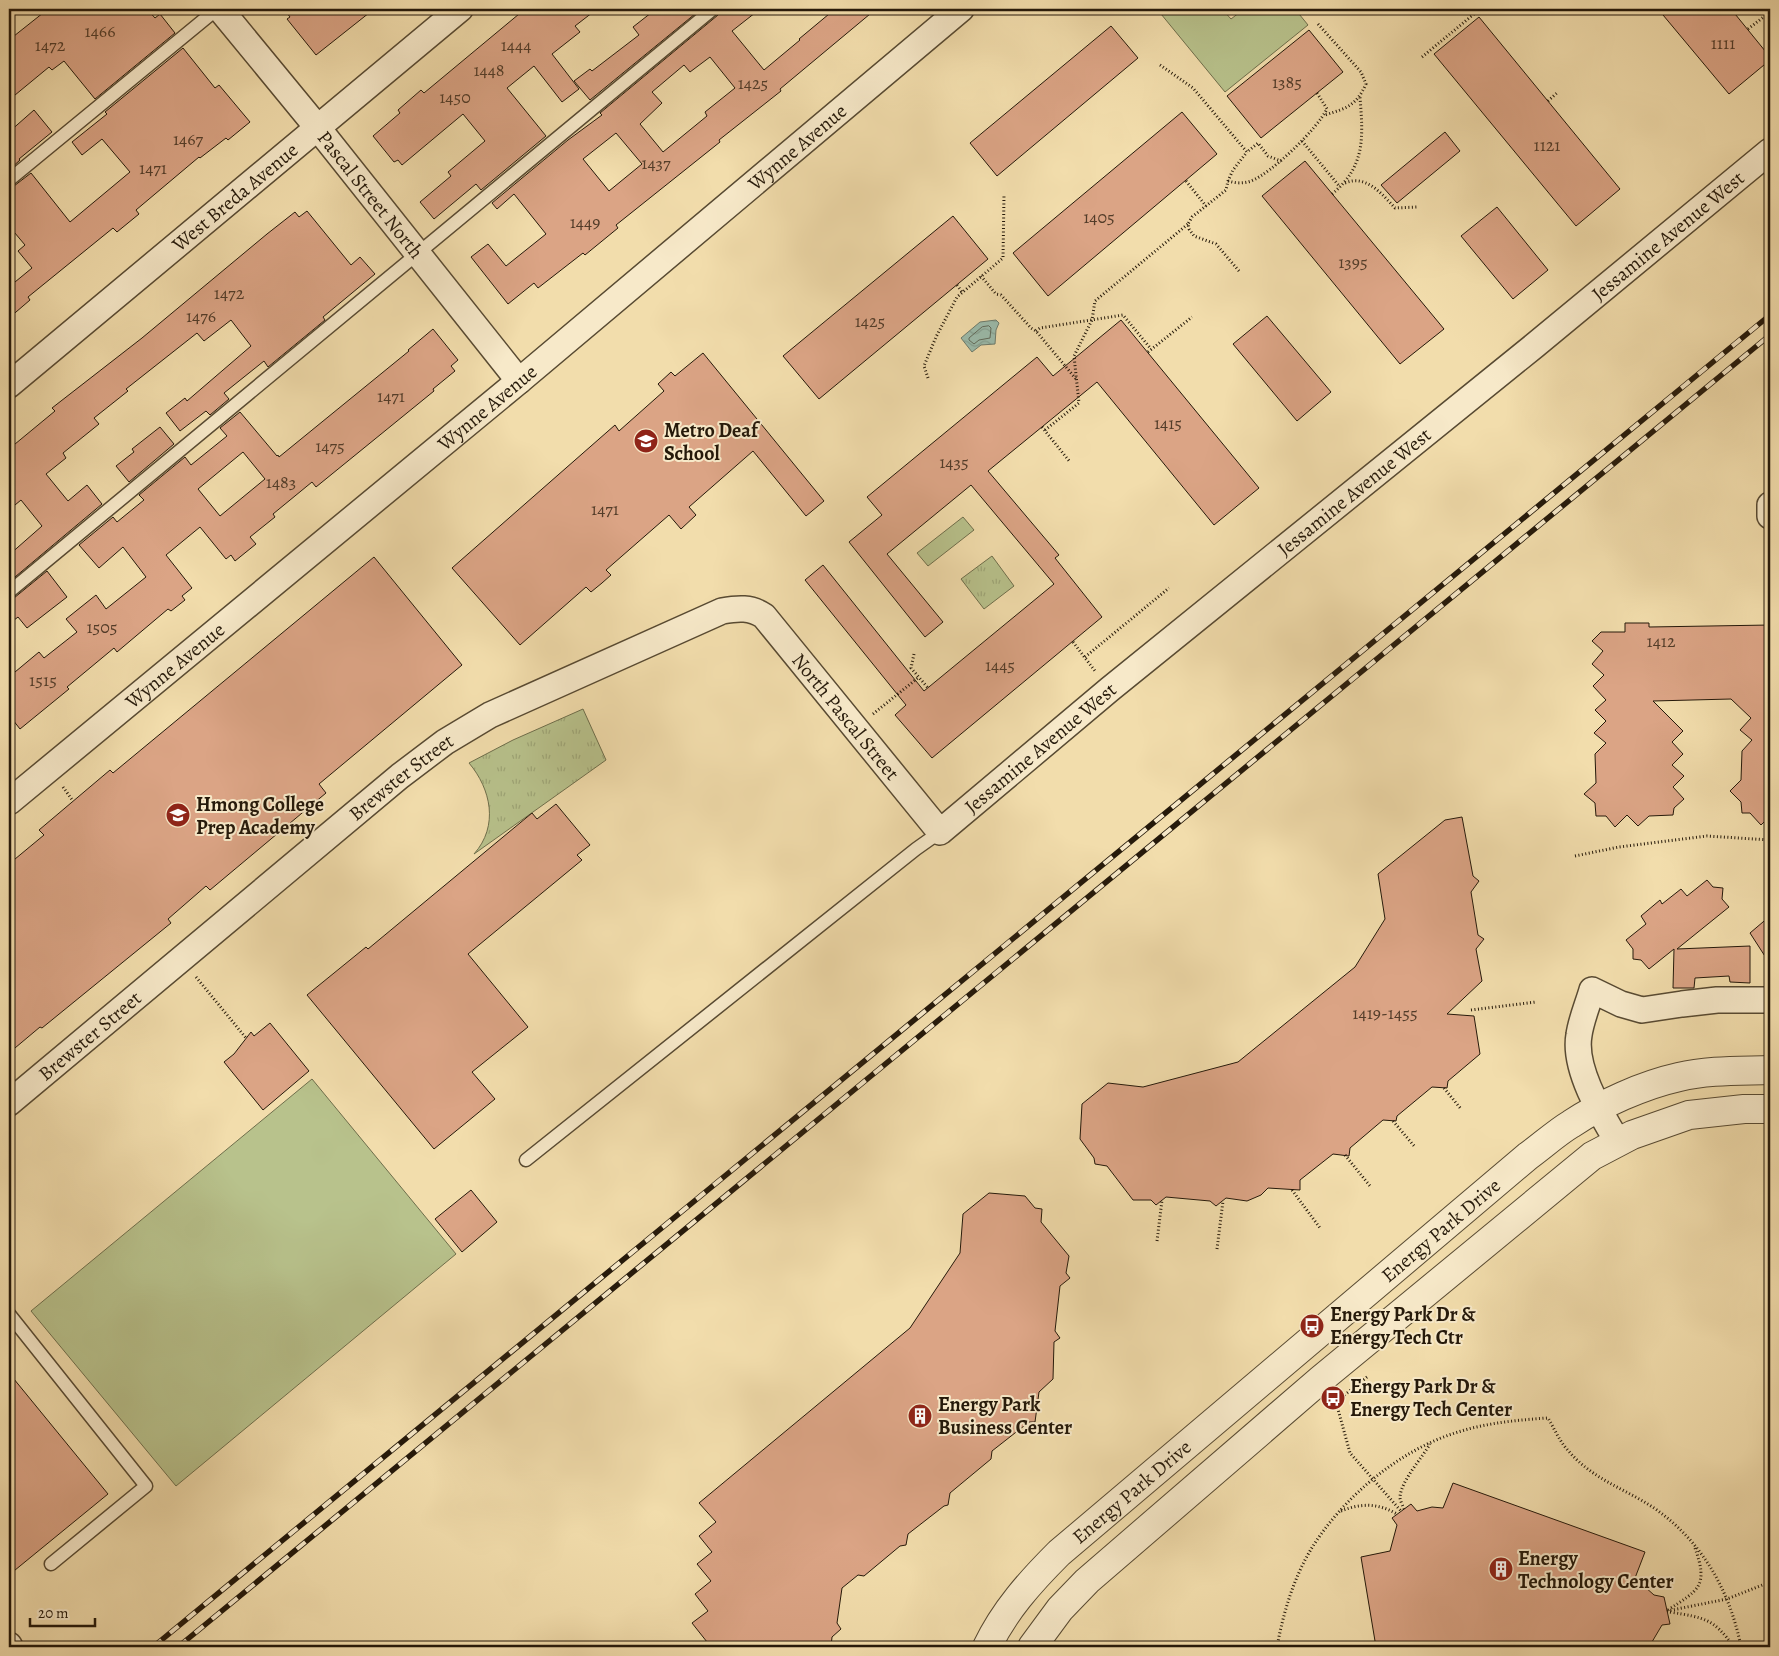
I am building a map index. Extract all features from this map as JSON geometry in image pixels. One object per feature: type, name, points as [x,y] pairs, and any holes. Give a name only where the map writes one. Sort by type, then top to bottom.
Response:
[{"type":"street","name":"Pascal Street North","points":[[218,9],[317,128],[519,381]]},
{"type":"street","name":"West Breda Avenue","points":[[9,385],[460,9]]},
{"type":"street","name":"Wynne Avenue","points":[[12,792],[519,381],[961,9]]},
{"type":"street","name":"Jessamine Avenue West","points":[[940,832],[1110,689],[1548,335],[1770,151]]},
{"type":"street","points":[[1770,506],[1770,516]]},
{"type":"street","name":"North Pascal Street","points":[[748,609],[757,611],[764,616],[940,832]]},
{"type":"street","name":"Brewster Street","points":[[9,1103],[400,776],[445,742],[490,715],[700,620],[722,611],[748,609]]},
{"type":"street","points":[[1618,1142],[1597,1109],[1581,1066],[1578,1036],[1592,990],[1620,1004],[1642,1010],[1717,1000],[1770,1000]]},
{"type":"street","name":"Energy Park Drive","points":[[987,1647],[1003,1618],[1019,1595],[1059,1553],[1528,1156],[1570,1124],[1597,1109],[1641,1089],[1680,1076],[1720,1071],[1770,1070]]},
{"type":"street","name":"Energy Park Drive","points":[[1032,1647],[1060,1609],[1087,1581],[1315,1383],[1592,1156],[1632,1134],[1689,1115],[1744,1109],[1770,1109]]},
{"type":"lane","points":[[9,180],[218,9]]},
{"type":"lane","points":[[9,592],[713,9]]},
{"type":"lane","points":[[526,1160],[908,855],[940,832]]},
{"type":"lane","points":[[9,1314],[146,1486],[50,1564]]},
{"type":"path","points":[[1422,57],[1480,9]]},
{"type":"path","points":[[1748,29],[1770,12]]},
{"type":"path","points":[[1318,24],[1361,72],[1366,84],[1360,97],[1350,106],[1324,115]]},
{"type":"path","points":[[1160,65],[1193,88],[1247,152]]},
{"type":"path","points":[[1548,101],[1558,92]]},
{"type":"path","points":[[1228,181],[1236,184],[1251,181],[1281,161],[1302,141],[1327,109],[1317,93]]},
{"type":"path","points":[[1345,183],[1356,165],[1363,139],[1360,97]]},
{"type":"path","points":[[1302,141],[1340,187]]},
{"type":"path","points":[[1045,430],[1079,403],[1074,356],[1092,320],[1095,301],[1226,190],[1233,170],[1247,152],[1258,144],[1268,156],[1281,161]]},
{"type":"path","points":[[1332,194],[1345,183],[1352,180],[1371,185],[1395,208],[1418,207]]},
{"type":"path","points":[[1186,181],[1206,206]]},
{"type":"path","points":[[928,378],[924,366],[956,297],[1003,258],[1004,195]]},
{"type":"path","points":[[1188,224],[1194,236],[1216,244],[1239,272]]},
{"type":"path","points":[[981,276],[996,294],[1002,295],[1030,328],[1036,331],[1076,379]]},
{"type":"path","points":[[957,285],[962,292]]},
{"type":"path","points":[[1036,331],[1040,328],[1123,315],[1152,349]]},
{"type":"path","points":[[1148,352],[1192,317]]},
{"type":"path","points":[[1042,427],[1070,462]]},
{"type":"path","points":[[1085,658],[1169,588]]},
{"type":"path","points":[[1072,642],[1110,689]]},
{"type":"path","points":[[914,654],[911,668],[928,688]]},
{"type":"path","points":[[856,729],[919,677]]},
{"type":"path","points":[[1575,856],[1619,847],[1707,836],[1770,840]]},
{"type":"path","points":[[201,983],[246,1038]]},
{"type":"path","points":[[1471,1010],[1536,1002]]},
{"type":"path","points":[[1444,1088],[1462,1109]]},
{"type":"path","points":[[1393,1121],[1416,1147]]},
{"type":"path","points":[[1345,1155],[1370,1186]]},
{"type":"path","points":[[1292,1190],[1320,1228]]},
{"type":"path","points":[[1157,1241],[1162,1200]]},
{"type":"path","points":[[1217,1249],[1223,1201]]},
{"type":"path","points":[[1367,1377],[1336,1402],[1350,1453],[1402,1510],[1400,1498],[1403,1488],[1410,1473],[1430,1443]]},
{"type":"path","points":[[1277,1647],[1289,1597],[1310,1550],[1356,1493],[1408,1454],[1454,1433],[1501,1422],[1548,1418],[1565,1447],[1584,1467],[1605,1482],[1652,1508],[1689,1537],[1718,1579],[1736,1625],[1741,1647]]},
{"type":"path","points":[[1340,1511],[1361,1505],[1374,1505],[1387,1508],[1397,1514]]},
{"type":"path","points":[[1667,1611],[1695,1592],[1700,1584],[1702,1572],[1696,1549],[1689,1537]]},
{"type":"path","points":[[1667,1611],[1727,1599],[1770,1582]]},
{"type":"path","points":[[1667,1611],[1706,1619],[1722,1631],[1734,1647]]},
{"type":"green space","points":[[1167,9],[1222,9],[1231,19],[1244,9],[1295,9],[1308,25],[1225,92],[1161,14]]},
{"type":"green space","points":[[963,517],[974,530],[928,566],[917,553]]},
{"type":"green space","points":[[992,556],[1014,586],[984,609],[961,579]]},
{"type":"green space","points":[[583,709],[606,760],[474,854],[487,832],[489,808],[483,784],[469,763],[513,740]]},
{"type":"green space","points":[[312,1079],[456,1254],[176,1486],[31,1311]]},
{"type":"water","points":[[996,320],[999,323],[996,330],[995,344],[981,345],[972,352],[961,338],[980,322]]},
{"type":"building","points":[[48,9],[147,9],[155,18],[160,14],[175,33],[95,99],[64,61],[52,70],[49,67],[9,100],[9,40]]},
{"type":"building","points":[[284,9],[374,9],[316,55],[287,19],[290,17]]},
{"type":"building","points":[[525,9],[597,9],[575,26],[580,32],[552,54],[579,89],[562,102],[534,66],[507,88],[546,136],[481,190],[476,184],[434,219],[420,202],[451,176],[448,172],[485,141],[463,114],[402,165],[398,160],[394,162],[373,136],[400,113],[398,110],[421,90],[424,93]]},
{"type":"building","points":[[656,9],[701,9],[590,100],[574,81],[590,69],[592,71],[639,35],[633,27]]},
{"type":"building","points":[[721,9],[760,9],[732,31],[764,70],[835,9],[876,9],[780,89],[781,91],[719,140],[720,142],[616,225],[618,228],[585,255],[583,253],[538,288],[534,283],[508,304],[471,257],[488,244],[506,266],[546,234],[514,194],[497,209],[492,203],[568,140],[602,115],[600,113],[718,15]],"holes":[[[710,57],[735,88],[705,112],[707,116],[663,152],[640,124],[662,103],[652,92],[684,65],[690,72]],[[616,133],[642,164],[609,191],[583,159]]]},
{"type":"building","points":[[1658,9],[1731,9],[1770,57],[1770,60],[1729,94]]},
{"type":"building","points":[[1479,17],[1620,189],[1576,226],[1434,54]]},
{"type":"building","points":[[1111,26],[1138,58],[997,176],[970,143]]},
{"type":"building","points":[[1309,30],[1343,72],[1261,138],[1227,96]]},
{"type":"building","points":[[183,48],[215,88],[219,85],[250,122],[228,140],[226,138],[199,157],[136,210],[139,214],[117,232],[113,228],[28,297],[30,300],[9,318],[9,274],[15,282],[32,268],[18,251],[25,245],[9,226],[9,188],[31,173],[70,222],[130,172],[102,139],[82,155],[72,142],[107,114],[105,112]]},
{"type":"building","points":[[34,110],[52,132],[19,159],[9,170],[9,132]]},
{"type":"building","points":[[1182,112],[1217,154],[1048,296],[1013,253]]},
{"type":"building","points":[[1445,132],[1460,151],[1397,203],[1381,185]]},
{"type":"building","points":[[1305,161],[1444,329],[1400,364],[1262,196]]},
{"type":"building","points":[[1497,207],[1548,270],[1513,299],[1461,236]]},
{"type":"building","points":[[307,211],[351,265],[360,257],[375,274],[323,317],[325,320],[268,367],[264,361],[224,393],[229,399],[210,415],[206,411],[180,431],[166,413],[185,398],[187,401],[251,346],[231,320],[204,341],[197,333],[126,389],[128,391],[94,418],[99,424],[63,453],[66,458],[46,474],[68,501],[87,485],[102,504],[9,582],[9,555],[42,526],[21,500],[9,510],[9,449],[55,411],[52,408],[142,338],[267,234],[295,212],[299,217]]},
{"type":"building","points":[[953,216],[988,259],[819,399],[783,356]]},
{"type":"building","points":[[1267,316],[1331,392],[1297,421],[1233,344]]},
{"type":"building","points":[[1121,320],[1259,488],[1214,525],[1097,382],[988,471],[1059,555],[1055,558],[1102,617],[932,758],[895,715],[906,705],[805,580],[823,565],[924,691],[1054,584],[971,485],[887,554],[943,622],[925,637],[849,542],[882,515],[867,497],[1037,357],[1053,376]]},
{"type":"building","points":[[433,329],[458,360],[451,366],[455,371],[433,389],[434,391],[316,487],[312,482],[273,514],[275,517],[250,537],[256,544],[235,561],[231,555],[226,559],[200,527],[166,555],[192,588],[182,596],[185,600],[171,611],[168,609],[117,652],[114,648],[67,687],[69,689],[20,729],[9,715],[9,677],[39,652],[44,658],[77,632],[66,619],[96,595],[106,609],[146,577],[123,547],[99,568],[79,545],[113,517],[117,522],[144,500],[139,495],[185,457],[191,465],[227,436],[220,428],[240,412],[279,457]],"holes":[[[243,452],[265,479],[220,516],[198,489]]]},
{"type":"building","name":"Metro Deaf School","points":[[703,353],[824,501],[806,516],[753,451],[689,507],[696,515],[681,529],[669,515],[606,570],[611,575],[602,583],[591,592],[586,587],[520,645],[452,568],[615,425],[619,431],[664,391],[658,384],[671,372],[675,376]]},
{"type":"building","points":[[160,427],[174,444],[129,482],[116,466],[134,452],[132,449]]},
{"type":"building","name":"Hmong College Prep Academy","points":[[374,557],[462,665],[319,784],[326,793],[210,890],[206,886],[168,919],[171,923],[9,1053],[9,864],[44,835],[39,830],[110,770],[113,773]]},
{"type":"building","points":[[47,571],[67,597],[27,628],[18,617],[9,624],[9,600]]},
{"type":"building","points":[[1625,623],[1649,623],[1649,627],[1770,625],[1770,816],[1761,825],[1750,813],[1742,813],[1741,802],[1730,791],[1741,780],[1742,751],[1752,740],[1740,730],[1751,718],[1731,699],[1653,701],[1683,731],[1672,742],[1683,754],[1672,765],[1684,776],[1673,787],[1684,799],[1674,808],[1673,815],[1649,816],[1638,826],[1627,815],[1615,827],[1606,816],[1596,816],[1595,803],[1584,794],[1596,783],[1595,754],[1606,743],[1594,733],[1606,721],[1595,710],[1606,700],[1593,686],[1604,675],[1592,664],[1603,651],[1592,641],[1601,632],[1625,632]]},
{"type":"building","points":[[556,804],[590,845],[577,855],[582,860],[468,954],[528,1027],[472,1072],[495,1099],[434,1149],[307,995],[366,947],[368,949],[532,813],[537,819]]},
{"type":"building","points":[[1462,817],[1473,876],[1479,881],[1471,892],[1478,935],[1484,939],[1476,949],[1482,981],[1447,1014],[1474,1016],[1480,1054],[1448,1081],[1447,1088],[1432,1087],[1397,1116],[1396,1121],[1383,1120],[1350,1148],[1349,1156],[1333,1154],[1300,1180],[1300,1190],[1268,1188],[1261,1195],[1247,1201],[1226,1198],[1216,1206],[1210,1201],[1166,1197],[1156,1205],[1151,1200],[1133,1200],[1107,1166],[1095,1164],[1094,1158],[1080,1139],[1082,1104],[1108,1083],[1143,1087],[1238,1062],[1355,967],[1385,919],[1378,874],[1445,820]]},
{"type":"building","points":[[1707,880],[1713,887],[1723,888],[1722,899],[1729,907],[1677,949],[1750,946],[1750,983],[1730,982],[1729,976],[1695,978],[1694,988],[1673,988],[1674,949],[1649,969],[1641,960],[1633,959],[1633,949],[1626,940],[1646,924],[1641,916],[1660,900],[1662,904],[1681,889],[1687,896]]},
{"type":"building","points":[[1770,916],[1770,964],[1750,933]]},
{"type":"building","points":[[270,1023],[309,1071],[263,1110],[224,1062],[234,1054],[251,1032],[254,1036]]},
{"type":"building","points":[[471,1190],[497,1222],[462,1252],[435,1219]]},
{"type":"building","name":"Energy Park Business Center","points":[[989,1193],[1025,1196],[1035,1208],[1042,1209],[1041,1222],[1069,1256],[1066,1273],[1070,1278],[1060,1286],[1055,1331],[1060,1338],[1054,1342],[1053,1379],[1039,1392],[1035,1422],[1029,1422],[992,1451],[991,1459],[950,1493],[948,1505],[944,1506],[908,1534],[906,1545],[900,1546],[864,1576],[858,1575],[842,1588],[837,1623],[841,1629],[832,1637],[831,1647],[711,1647],[692,1623],[708,1611],[695,1594],[711,1581],[697,1564],[712,1552],[699,1536],[716,1522],[699,1503],[910,1328],[960,1253],[963,1214]]},
{"type":"building","points":[[9,1373],[108,1494],[9,1575]]},
{"type":"building","name":"Energy Technology Center","points":[[1453,1483],[1645,1552],[1635,1578],[1654,1595],[1664,1597],[1670,1624],[1662,1625],[1649,1647],[1376,1647],[1361,1557],[1390,1551],[1397,1525],[1392,1518],[1411,1504],[1417,1511],[1432,1507],[1443,1508]]},
{"type":"railway","points":[[153,1647],[1770,315]]},
{"type":"railway","points":[[178,1647],[1770,335]]},
{"type":"place","name":"Metro Deaf School","points":[[646,441]]},
{"type":"place","name":"Hmong College Prep Academy","points":[[178,815]]},
{"type":"place","name":"Energy Park Dr & Energy Tech Ctr","points":[[1312,1326]]},
{"type":"place","name":"Energy Park Dr & Energy Tech Center","points":[[1333,1398]]},
{"type":"place","name":"Energy Park Business Center","points":[[920,1416]]},
{"type":"place","name":"Energy Technology Center","points":[[1501,1569]]}]
